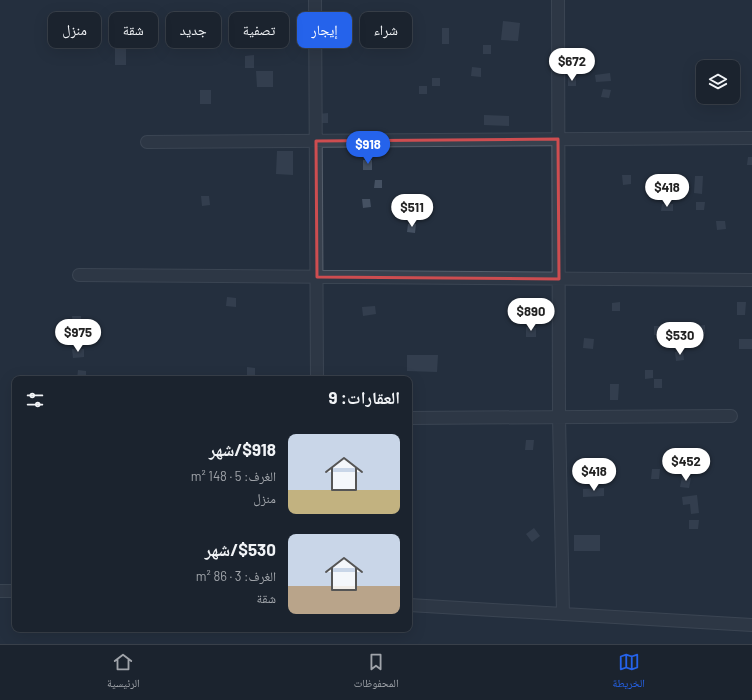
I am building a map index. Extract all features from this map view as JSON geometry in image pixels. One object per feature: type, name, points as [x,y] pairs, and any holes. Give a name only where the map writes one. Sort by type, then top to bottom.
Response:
[{"type":"street","points":[[315,0],[317,376]]},
{"type":"street","points":[[558,0],[559,417],[563,614]]},
{"type":"street","points":[[147,142],[752,138]]},
{"type":"street","points":[[79,275],[752,280]]},
{"type":"street","points":[[412,418],[731,416]]},
{"type":"street","points":[[0,591],[12,591]]},
{"type":"street","points":[[412,605],[752,625]]},
{"type":"highlighted area","points":[[558,139],[559,279],[317,277],[316,141]]},
{"type":"building","points":[[503,21],[520,23],[518,41],[501,40]]},
{"type":"building","points":[[442,28],[449,28],[449,44],[442,44]]},
{"type":"building","points":[[483,45],[491,45],[491,54],[483,54]]},
{"type":"building","points":[[115,48],[126,48],[126,65],[115,65]]},
{"type":"building","points":[[254,55],[254,68],[245,68],[245,56]]},
{"type":"building","points":[[472,67],[481,68],[481,77],[471,76]]},
{"type":"building","points":[[256,71],[273,71],[273,87],[257,87]]},
{"type":"building","points":[[610,73],[611,81],[596,82],[595,75]]},
{"type":"building","points":[[432,78],[440,78],[440,86],[432,86]]},
{"type":"building","points":[[568,78],[576,78],[576,86],[568,86]]},
{"type":"building","points":[[419,86],[427,86],[427,94],[419,94]]},
{"type":"building","points":[[603,89],[611,90],[609,98],[601,97]]},
{"type":"building","points":[[200,90],[211,90],[211,104],[200,104]]},
{"type":"building","points":[[328,113],[328,123],[319,123],[318,114]]},
{"type":"building","points":[[484,115],[509,116],[509,126],[484,125]]},
{"type":"building","points":[[277,151],[293,151],[293,175],[276,174]]},
{"type":"building","points":[[748,157],[752,157],[752,165],[747,165]]},
{"type":"building","points":[[363,160],[372,160],[372,170],[363,170]]},
{"type":"building","points":[[622,175],[631,175],[631,184],[623,185]]},
{"type":"building","points":[[695,176],[703,176],[702,194],[694,193]]},
{"type":"building","points":[[375,180],[382,180],[382,188],[374,188]]},
{"type":"building","points":[[201,196],[209,196],[210,205],[202,206]]},
{"type":"building","points":[[362,199],[370,199],[371,207],[363,208]]},
{"type":"building","points":[[398,199],[406,199],[406,208],[398,208]]},
{"type":"building","points":[[696,202],[705,202],[704,210],[696,210]]},
{"type":"building","points":[[662,204],[673,204],[673,211],[661,211]]},
{"type":"building","points":[[716,221],[725,221],[726,229],[717,230]]},
{"type":"building","points":[[408,224],[416,224],[415,233],[407,232]]},
{"type":"building","points":[[227,297],[236,298],[236,307],[226,306]]},
{"type":"building","points":[[620,302],[620,311],[612,311],[612,303]]},
{"type":"building","points":[[737,302],[746,302],[745,315],[737,315]]},
{"type":"building","points":[[375,306],[376,314],[363,316],[362,307]]},
{"type":"building","points":[[72,316],[81,316],[81,325],[73,325]]},
{"type":"building","points":[[705,325],[705,334],[697,334],[696,326]]},
{"type":"building","points":[[654,326],[661,326],[662,335],[654,335]]},
{"type":"building","points":[[526,327],[536,328],[536,337],[526,337]]},
{"type":"building","points":[[584,338],[594,339],[593,349],[583,348]]},
{"type":"building","points":[[739,339],[752,339],[752,349],[739,349]]},
{"type":"building","points":[[72,349],[84,349],[84,357],[73,358]]},
{"type":"building","points":[[683,351],[684,360],[676,361],[675,352]]},
{"type":"building","points":[[407,355],[438,355],[437,372],[407,371]]},
{"type":"building","points":[[247,367],[255,368],[255,376],[247,375]]},
{"type":"building","points":[[78,370],[86,371],[86,376],[77,376]]},
{"type":"building","points":[[645,370],[653,370],[653,378],[645,379]]},
{"type":"building","points":[[654,379],[662,379],[662,388],[654,388]]},
{"type":"building","points":[[610,384],[619,384],[618,400],[610,400]]},
{"type":"building","points":[[526,440],[534,440],[533,450],[525,450]]},
{"type":"building","points":[[652,469],[660,469],[659,479],[651,479]]},
{"type":"building","points":[[682,477],[691,478],[689,488],[680,487]]},
{"type":"building","points":[[604,488],[604,496],[583,497],[583,489]]},
{"type":"building","points":[[697,495],[699,513],[691,514],[690,504],[683,505],[682,497]]},
{"type":"building","points":[[689,520],[699,520],[698,529],[689,529]]},
{"type":"building","points":[[534,528],[540,536],[532,542],[526,534]]},
{"type":"building","points":[[574,535],[600,535],[600,551],[574,551]]}]
